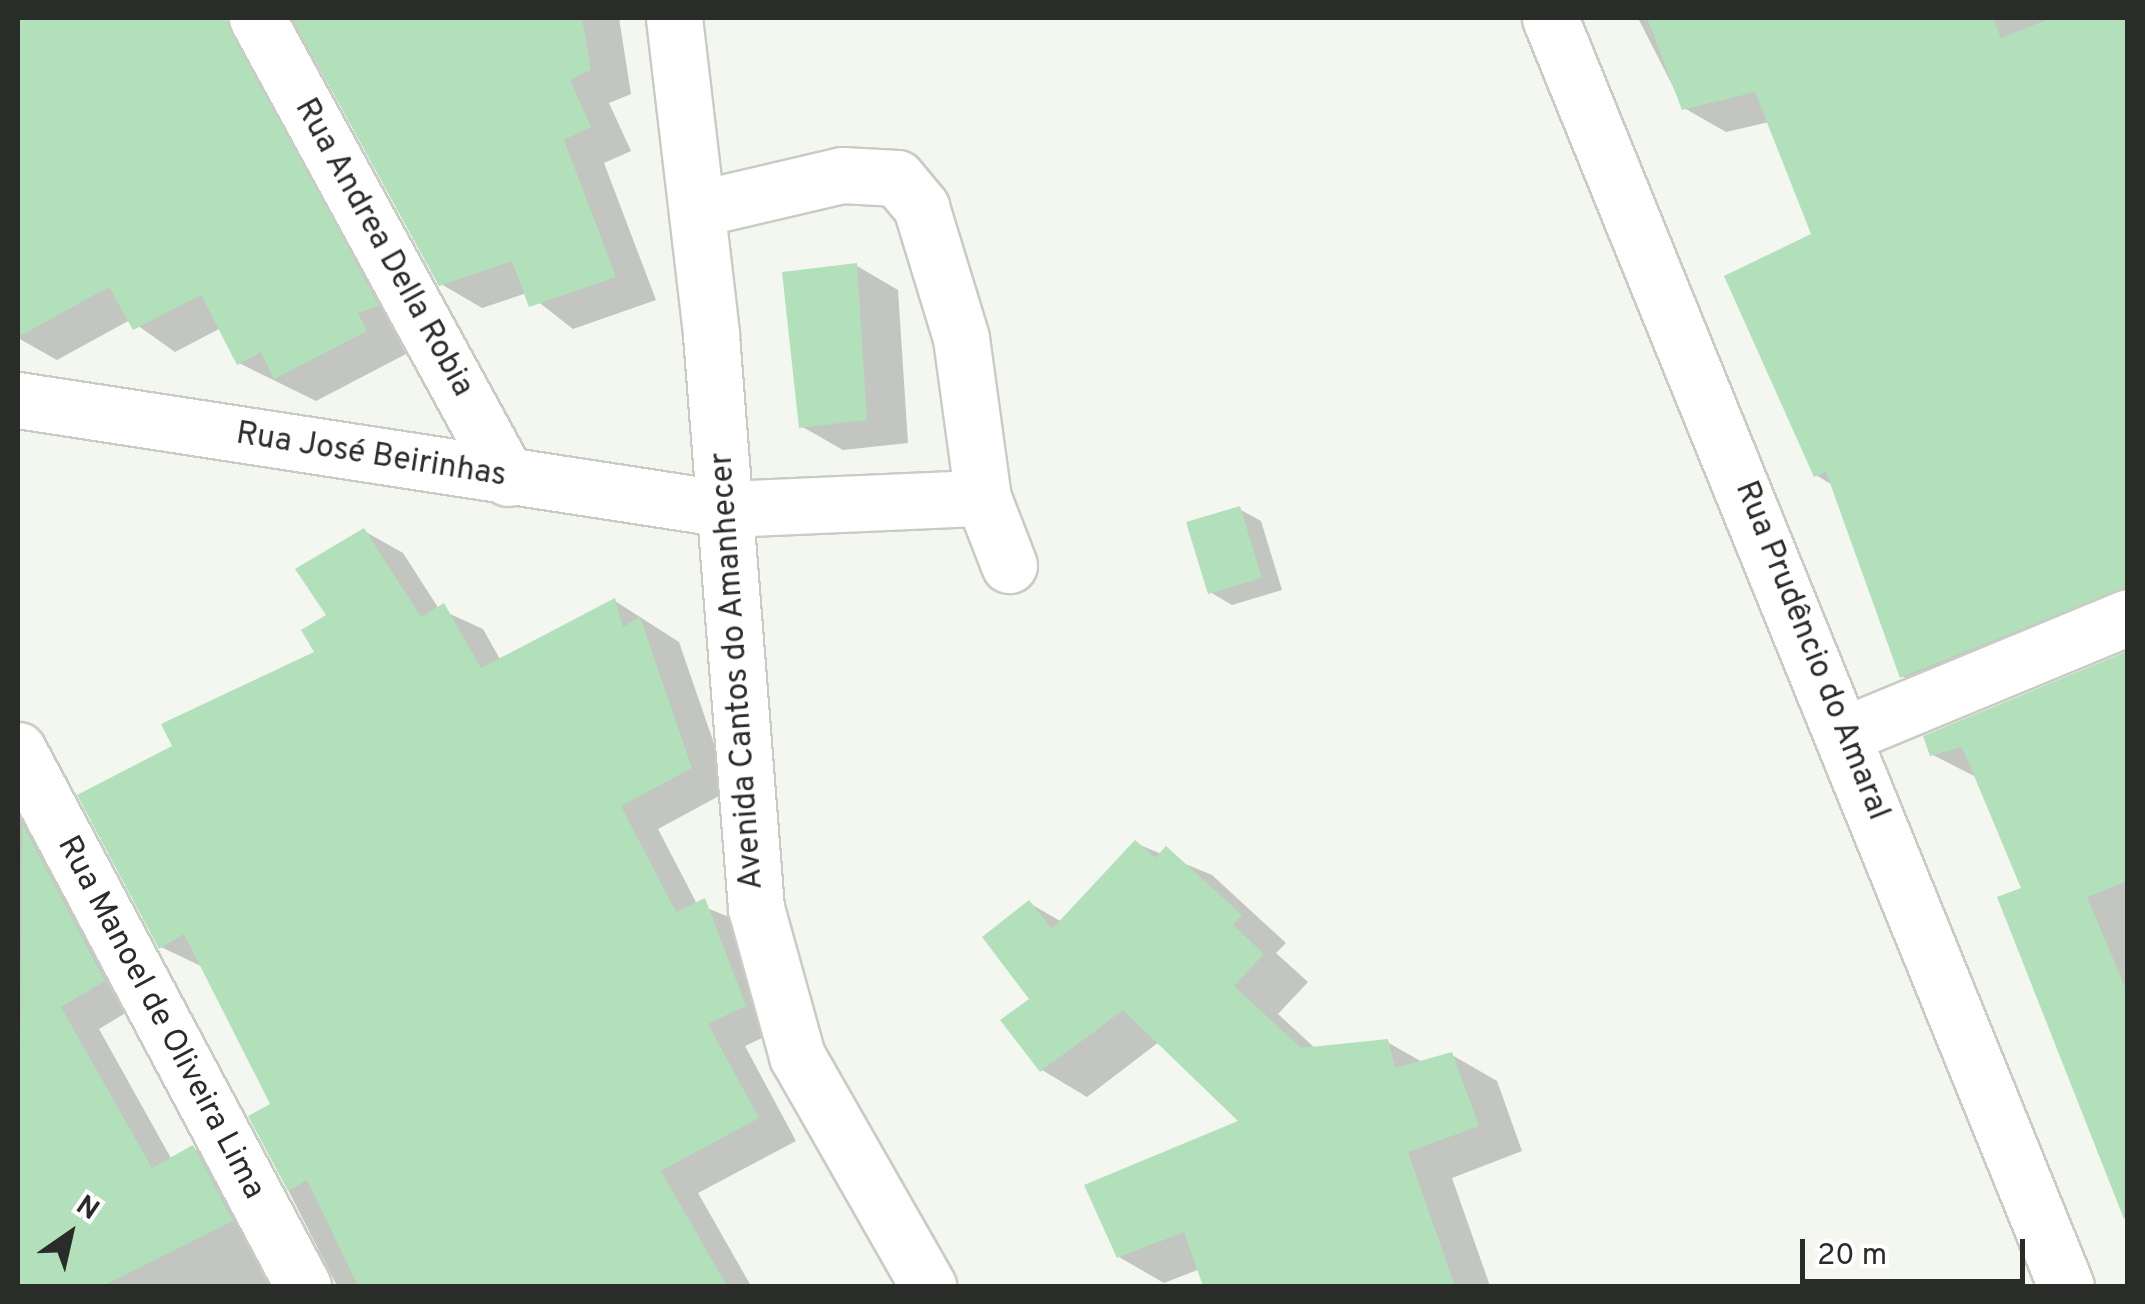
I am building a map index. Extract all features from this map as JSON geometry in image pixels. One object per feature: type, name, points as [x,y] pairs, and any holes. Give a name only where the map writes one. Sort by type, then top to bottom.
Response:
[{"type":"street","name":"Rua Andrea Della Robia","points":[[256,18],[508,478]]},
{"type":"street","name":"Avenida Cantos do Amanhecer","points":[[674,18],[726,509],[747,824],[777,994],[797,1056],[928,1286]]},
{"type":"street","name":"Rua Prudêncio do Amaral","points":[[1550,18],[1846,734],[2066,1286]]},
{"type":"street","points":[[696,209],[842,175],[897,178],[921,208],[961,338],[983,498],[1008,564]]},
{"type":"street","name":"Rua José Beirinhas","points":[[18,400],[726,509],[983,498]]},
{"type":"street","points":[[1846,734],[2128,617]]},
{"type":"street","name":"Rua Manoel de Oliveira Lima","points":[[18,750],[303,1286]]},
{"type":"building","points":[[18,18],[226,18],[379,306],[358,313],[367,331],[274,379],[261,352],[237,365],[201,295],[133,330],[109,287],[18,337]]},
{"type":"building","points":[[292,18],[582,18],[591,70],[570,80],[591,127],[564,140],[616,277],[529,307],[512,261],[439,286]]},
{"type":"building","points":[[1647,18],[1993,18],[2001,38],[2052,18],[2128,18],[2128,586],[1900,678],[1826,472],[1814,477],[1724,276],[1811,234],[1755,92],[1682,110]]},
{"type":"building","points":[[857,263],[867,420],[799,428],[782,272]]},
{"type":"building","points":[[1240,506],[1262,578],[1208,594],[1186,522]]},
{"type":"building","points":[[364,528],[421,617],[444,603],[481,668],[615,598],[623,627],[640,617],[692,768],[621,806],[676,912],[705,898],[746,1006],[708,1024],[759,1118],[661,1171],[727,1286],[358,1286],[307,1180],[288,1191],[248,1116],[270,1104],[184,934],[159,949],[77,795],[172,746],[161,724],[314,652],[301,630],[326,615],[295,569]]},
{"type":"building","points":[[2128,651],[2128,881],[2087,897],[2128,994],[2124,1219],[1997,897],[2021,888],[1962,747],[1930,756],[1923,736]]},
{"type":"building","points":[[22,823],[105,981],[61,1007],[152,1168],[193,1145],[233,1221],[103,1286],[18,1286]]},
{"type":"building","points":[[1135,840],[1155,858],[1166,846],[1242,915],[1233,925],[1264,954],[1234,986],[1301,1048],[1388,1039],[1395,1068],[1452,1052],[1479,1126],[1408,1152],[1455,1286],[1203,1286],[1184,1232],[1117,1258],[1084,1185],[1238,1121],[1123,1010],[1040,1072],[1000,1020],[1029,999],[982,937],[1029,900],[1052,929]]}]
